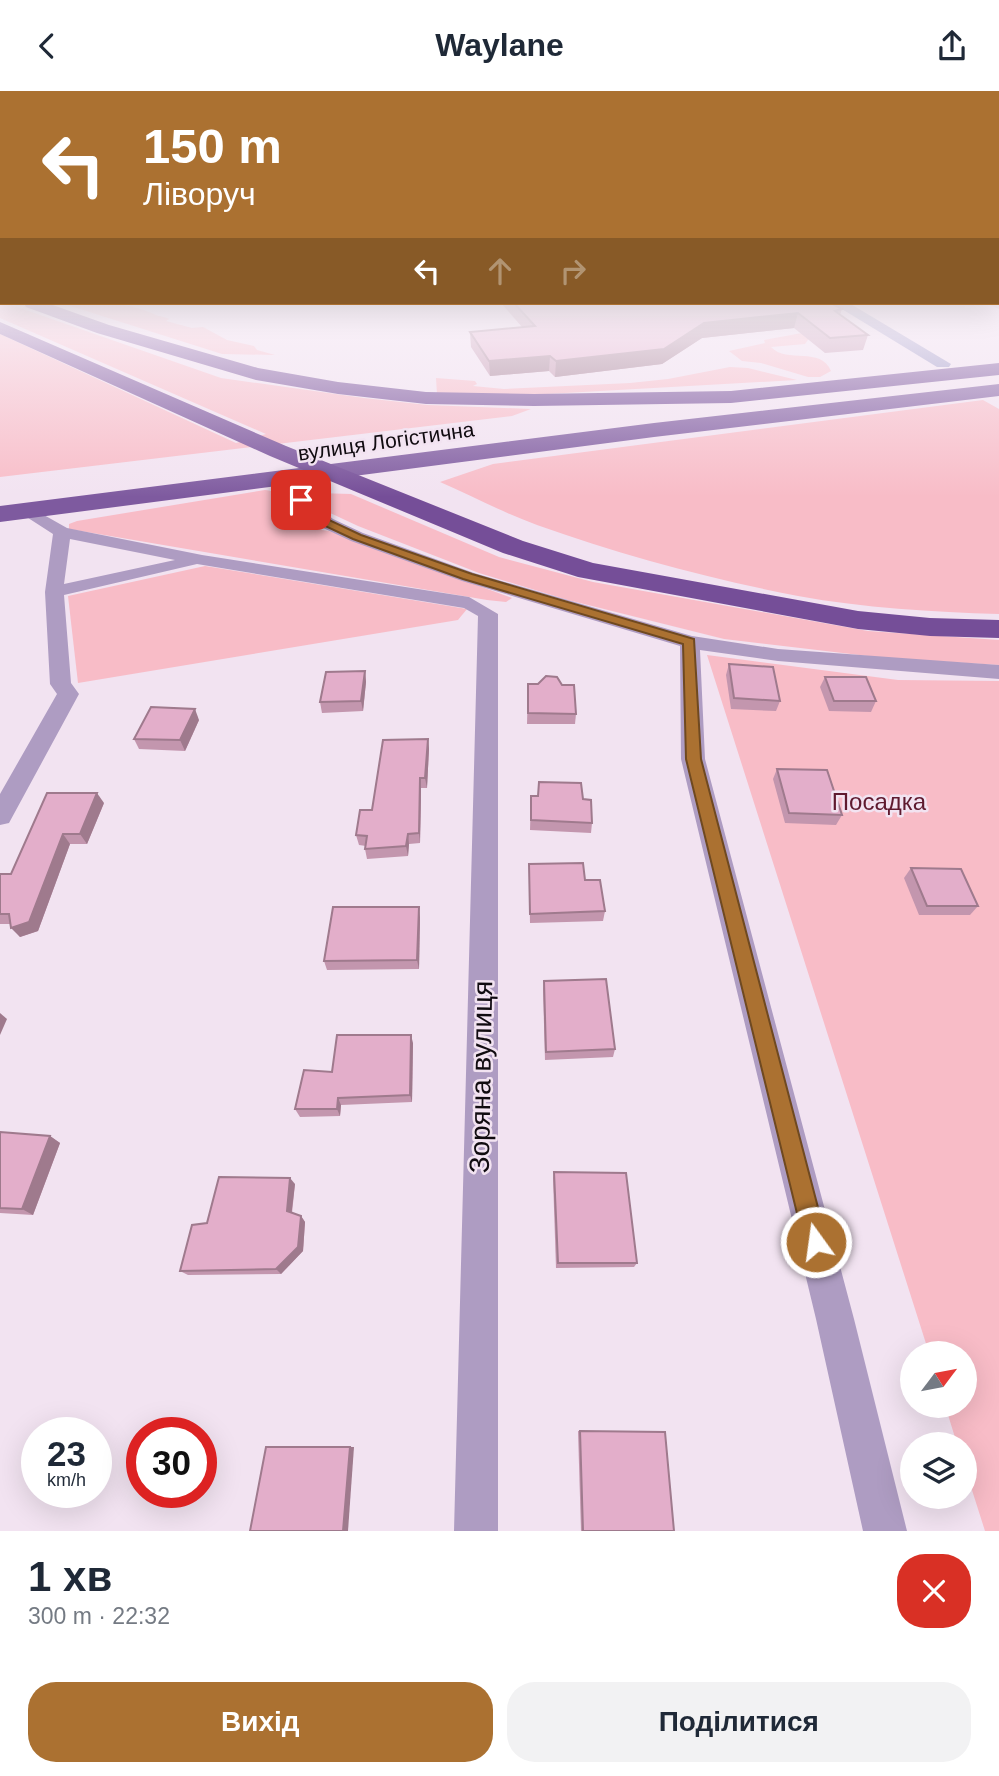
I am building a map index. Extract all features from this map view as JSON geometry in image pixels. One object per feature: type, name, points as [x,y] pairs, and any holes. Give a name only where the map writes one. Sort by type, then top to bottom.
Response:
[{"type":"highway","points":[[80,362],[247,436],[513,547],[587,571],[858,620],[930,627],[999,629]]},
{"type":"highway","points":[[217,362],[338,388],[426,398],[534,400],[731,397],[931,376],[965,383],[999,369]]},
{"type":"main road","points":[[0,514],[654,430],[965,383],[998,390]]},
{"type":"main road","points":[[527,422],[731,397]]},
{"type":"main road","name":"вулиця Логістична","points":[[239,460],[335,447]]},
{"type":"main road","points":[[0,492],[143,473]]},
{"type":"street","points":[[307,475],[301,500],[327,523],[357,537],[468,577],[690,642],[778,655],[999,672]]},
{"type":"street","points":[[28,510],[62,532],[202,560]]},
{"type":"street","points":[[0,816],[68,694],[61,684],[54,592],[62,532]]},
{"type":"street","points":[[54,592],[202,560]]},
{"type":"street","name":"Зоряна вулиця","points":[[202,560],[469,603],[488,614],[476,1531]]},
{"type":"street","points":[[690,642],[693,759],[832,1306],[885,1531]]},
{"type":"green space","points":[[0,362],[61,362],[236,443],[266,434],[101,362],[176,362],[221,378],[364,398],[428,405],[531,409],[512,416],[0,477]]},
{"type":"green space","points":[[753,362],[825,362],[831,371],[820,377],[808,377]]},
{"type":"green space","points":[[730,367],[748,368],[797,380],[512,396],[437,394],[436,378],[475,381],[477,384],[473,386],[504,389],[630,383]]},
{"type":"green space","points":[[983,400],[999,409],[999,614],[848,604],[732,582],[569,536],[512,515],[440,482],[493,464]]},
{"type":"green space","points":[[265,490],[278,494],[285,502],[286,506],[275,522],[282,526],[329,531],[512,598],[506,602],[487,600],[69,529],[69,524],[77,521]]},
{"type":"green space","points":[[317,493],[351,494],[499,557],[593,582],[868,631],[999,640],[999,665],[885,658],[724,639],[568,600],[479,573],[358,526],[328,512]]},
{"type":"green space","points":[[205,566],[467,609],[458,620],[78,683],[68,596]]},
{"type":"green space","name":"Посадка","points":[[707,655],[898,680],[999,681],[999,1531],[985,1531],[977,1506],[977,1432],[953,1432],[949,1418],[977,1418],[977,1341],[925,1341]]},
{"type":"building","points":[[729,664],[773,667],[780,701],[734,698]]},
{"type":"building","points":[[365,671],[361,701],[320,702],[326,672]]},
{"type":"building","points":[[546,676],[557,677],[562,685],[574,685],[576,714],[528,713],[528,684],[538,684]]},
{"type":"building","points":[[825,677],[866,677],[876,701],[834,701]]},
{"type":"building","points":[[151,707],[195,709],[180,740],[134,739]]},
{"type":"building","points":[[428,739],[425,778],[420,778],[419,833],[408,834],[406,846],[365,849],[367,836],[356,835],[360,810],[372,810],[383,740]]},
{"type":"building","points":[[777,769],[827,770],[842,815],[789,813]]},
{"type":"building","points":[[539,782],[581,783],[583,799],[591,800],[592,823],[531,820],[531,796],[538,796]]},
{"type":"building","points":[[47,793],[97,793],[80,834],[63,834],[29,922],[11,928],[9,914],[0,914],[0,874],[11,874]]},
{"type":"building","points":[[583,863],[585,880],[600,880],[605,911],[530,914],[529,864]]},
{"type":"building","points":[[911,868],[961,869],[978,906],[927,906]]},
{"type":"building","points":[[333,907],[419,907],[417,960],[324,961]]},
{"type":"building","points":[[606,979],[615,1049],[546,1052],[544,981]]},
{"type":"building","points":[[337,1035],[411,1035],[410,1095],[338,1098],[337,1109],[295,1109],[304,1070],[332,1072]]},
{"type":"building","points":[[0,1132],[50,1136],[22,1209],[0,1208]]},
{"type":"building","points":[[554,1172],[626,1173],[637,1263],[558,1263]]},
{"type":"building","points":[[219,1177],[290,1178],[287,1211],[301,1216],[298,1247],[276,1269],[180,1271],[192,1225],[207,1223]]},
{"type":"building","points":[[580,1431],[665,1432],[674,1531],[583,1531]]},
{"type":"building","points":[[266,1447],[350,1447],[343,1531],[250,1531]]},
{"type":"route","points":[[301,500],[327,523],[357,537],[468,577],[690,642],[693,759],[816,1242]]}]
